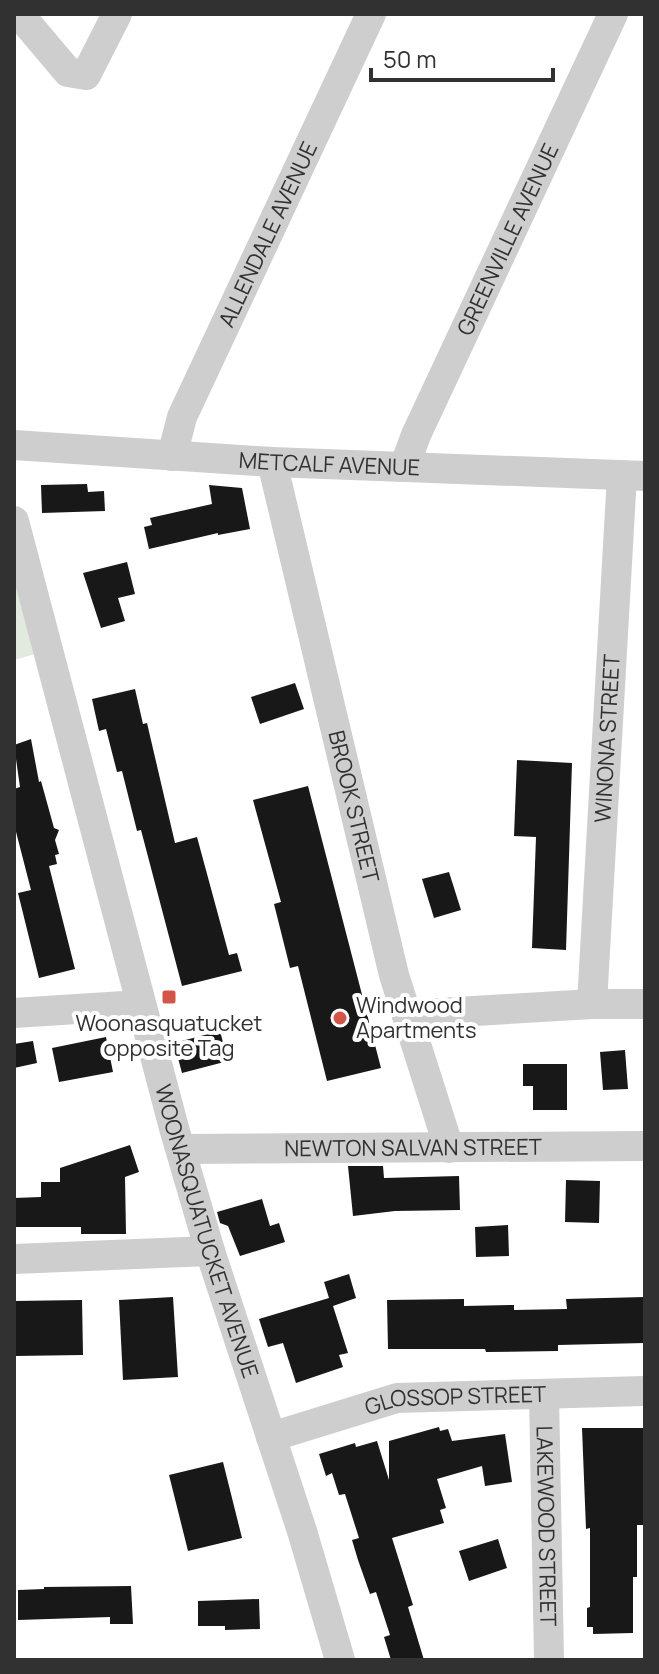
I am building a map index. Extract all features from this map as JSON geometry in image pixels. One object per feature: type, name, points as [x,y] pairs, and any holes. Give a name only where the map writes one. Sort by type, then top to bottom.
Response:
[{"type":"street","points":[[19,14],[68,72],[86,75],[117,14]]},
{"type":"street","name":"ALLENDALE AVENUE","points":[[172,456],[182,417],[371,14]]},
{"type":"street","name":"GREENVILLE AVENUE","points":[[405,465],[416,435],[613,14]]},
{"type":"street","name":"METCALF AVENUE","points":[[14,445],[272,462],[634,475]]},
{"type":"street","name":"BROOK STREET","points":[[272,462],[390,960],[449,1148]]},
{"type":"street","name":"WINONA STREET","points":[[592,1004],[634,475]]},
{"type":"street","name":"WOONASQUATUCKET AVENUE","points":[[14,521],[140,1005],[210,1251],[340,1660]]},
{"type":"street","points":[[407,1015],[592,1004],[645,1004]]},
{"type":"street","points":[[14,1013],[140,1005]]},
{"type":"street","name":"NEWTON SALVAN STREET","points":[[181,1149],[645,1146]]},
{"type":"street","points":[[14,1259],[210,1251]]},
{"type":"street","name":"GLOSSOP STREET","points":[[271,1437],[397,1398],[645,1391]]},
{"type":"street","name":"LAKEWOOD STREET","points":[[544,1394],[549,1660]]},
{"type":"shaded area","points":[[14,535],[42,652],[14,660]]},
{"type":"building","points":[[87,484],[88,492],[104,491],[105,511],[42,513],[41,485]]},
{"type":"building","points":[[209,485],[242,488],[250,529],[149,549],[144,527],[152,525],[150,518],[212,504]]},
{"type":"building","points":[[127,562],[135,594],[118,598],[125,621],[101,628],[83,573]]},
{"type":"building","points":[[295,683],[304,709],[260,724],[251,697]]},
{"type":"building","points":[[135,689],[143,724],[147,723],[175,843],[197,837],[229,955],[237,953],[242,971],[182,986],[141,830],[137,831],[122,771],[117,772],[106,729],[99,731],[92,699]]},
{"type":"building","points":[[31,739],[39,782],[54,828],[59,830],[55,840],[59,854],[55,855],[57,864],[49,866],[75,969],[39,978],[18,893],[31,890],[14,824],[14,789],[20,787],[14,745]]},
{"type":"building","points":[[517,760],[572,763],[566,950],[532,948],[536,837],[514,836]]},
{"type":"building","points":[[308,786],[381,1068],[327,1081],[298,966],[290,968],[274,904],[281,902],[253,800]]},
{"type":"building","points":[[449,872],[461,910],[434,918],[422,879]]},
{"type":"building","points":[[220,1031],[228,1061],[182,1073],[174,1043]]},
{"type":"building","points":[[106,1037],[113,1072],[59,1082],[52,1048]]},
{"type":"building","points":[[33,1041],[37,1063],[14,1068],[14,1044]]},
{"type":"building","points":[[625,1050],[628,1089],[603,1090],[600,1052]]},
{"type":"building","points":[[523,1064],[567,1064],[567,1110],[533,1110],[533,1086],[523,1086]]},
{"type":"building","points":[[130,1145],[139,1172],[125,1177],[126,1234],[81,1234],[81,1227],[14,1227],[14,1198],[41,1197],[41,1182],[60,1182],[60,1168]]},
{"type":"building","points":[[348,1166],[383,1166],[384,1178],[459,1176],[460,1210],[395,1211],[353,1216]]},
{"type":"building","points":[[566,1180],[600,1181],[599,1223],[565,1222]]},
{"type":"building","points":[[262,1199],[270,1226],[279,1223],[285,1242],[240,1256],[228,1226],[220,1223],[217,1212]]},
{"type":"building","points":[[508,1225],[509,1256],[476,1257],[475,1227]]},
{"type":"building","points":[[349,1274],[356,1298],[333,1306],[348,1353],[339,1355],[343,1367],[296,1383],[283,1343],[268,1347],[259,1319],[329,1298],[324,1282]]},
{"type":"building","points":[[173,1297],[178,1377],[123,1380],[119,1300]]},
{"type":"building","points":[[645,1297],[645,1343],[558,1345],[558,1351],[388,1349],[387,1300],[464,1299],[464,1306],[514,1305],[514,1310],[567,1309],[566,1299]]},
{"type":"building","points":[[82,1300],[83,1355],[14,1356],[14,1301]]},
{"type":"building","points":[[439,1427],[440,1431],[448,1429],[452,1441],[505,1434],[512,1482],[485,1486],[482,1466],[437,1479],[446,1508],[440,1510],[444,1523],[392,1538],[413,1605],[408,1607],[424,1660],[391,1660],[384,1637],[390,1635],[376,1592],[370,1594],[358,1560],[352,1540],[359,1538],[345,1494],[339,1495],[332,1473],[326,1476],[319,1454],[355,1443],[356,1447],[377,1441],[389,1480],[389,1441]]},
{"type":"building","points":[[582,1428],[645,1428],[645,1525],[637,1525],[633,1633],[593,1634],[593,1627],[587,1627],[590,1528],[586,1529]]},
{"type":"building","points":[[223,1462],[242,1538],[188,1551],[169,1475]]},
{"type":"building","points":[[498,1539],[507,1568],[469,1581],[459,1551]]},
{"type":"building","points":[[131,1586],[133,1624],[110,1624],[110,1617],[18,1620],[18,1590]]},
{"type":"building","points":[[259,1599],[260,1629],[225,1630],[225,1626],[198,1626],[198,1601]]},
{"type":"place","name":"Woonasquatucket opposite Tag","points":[[169,997]]},
{"type":"place","name":"Windwood Apartments","points":[[340,1018]]}]
